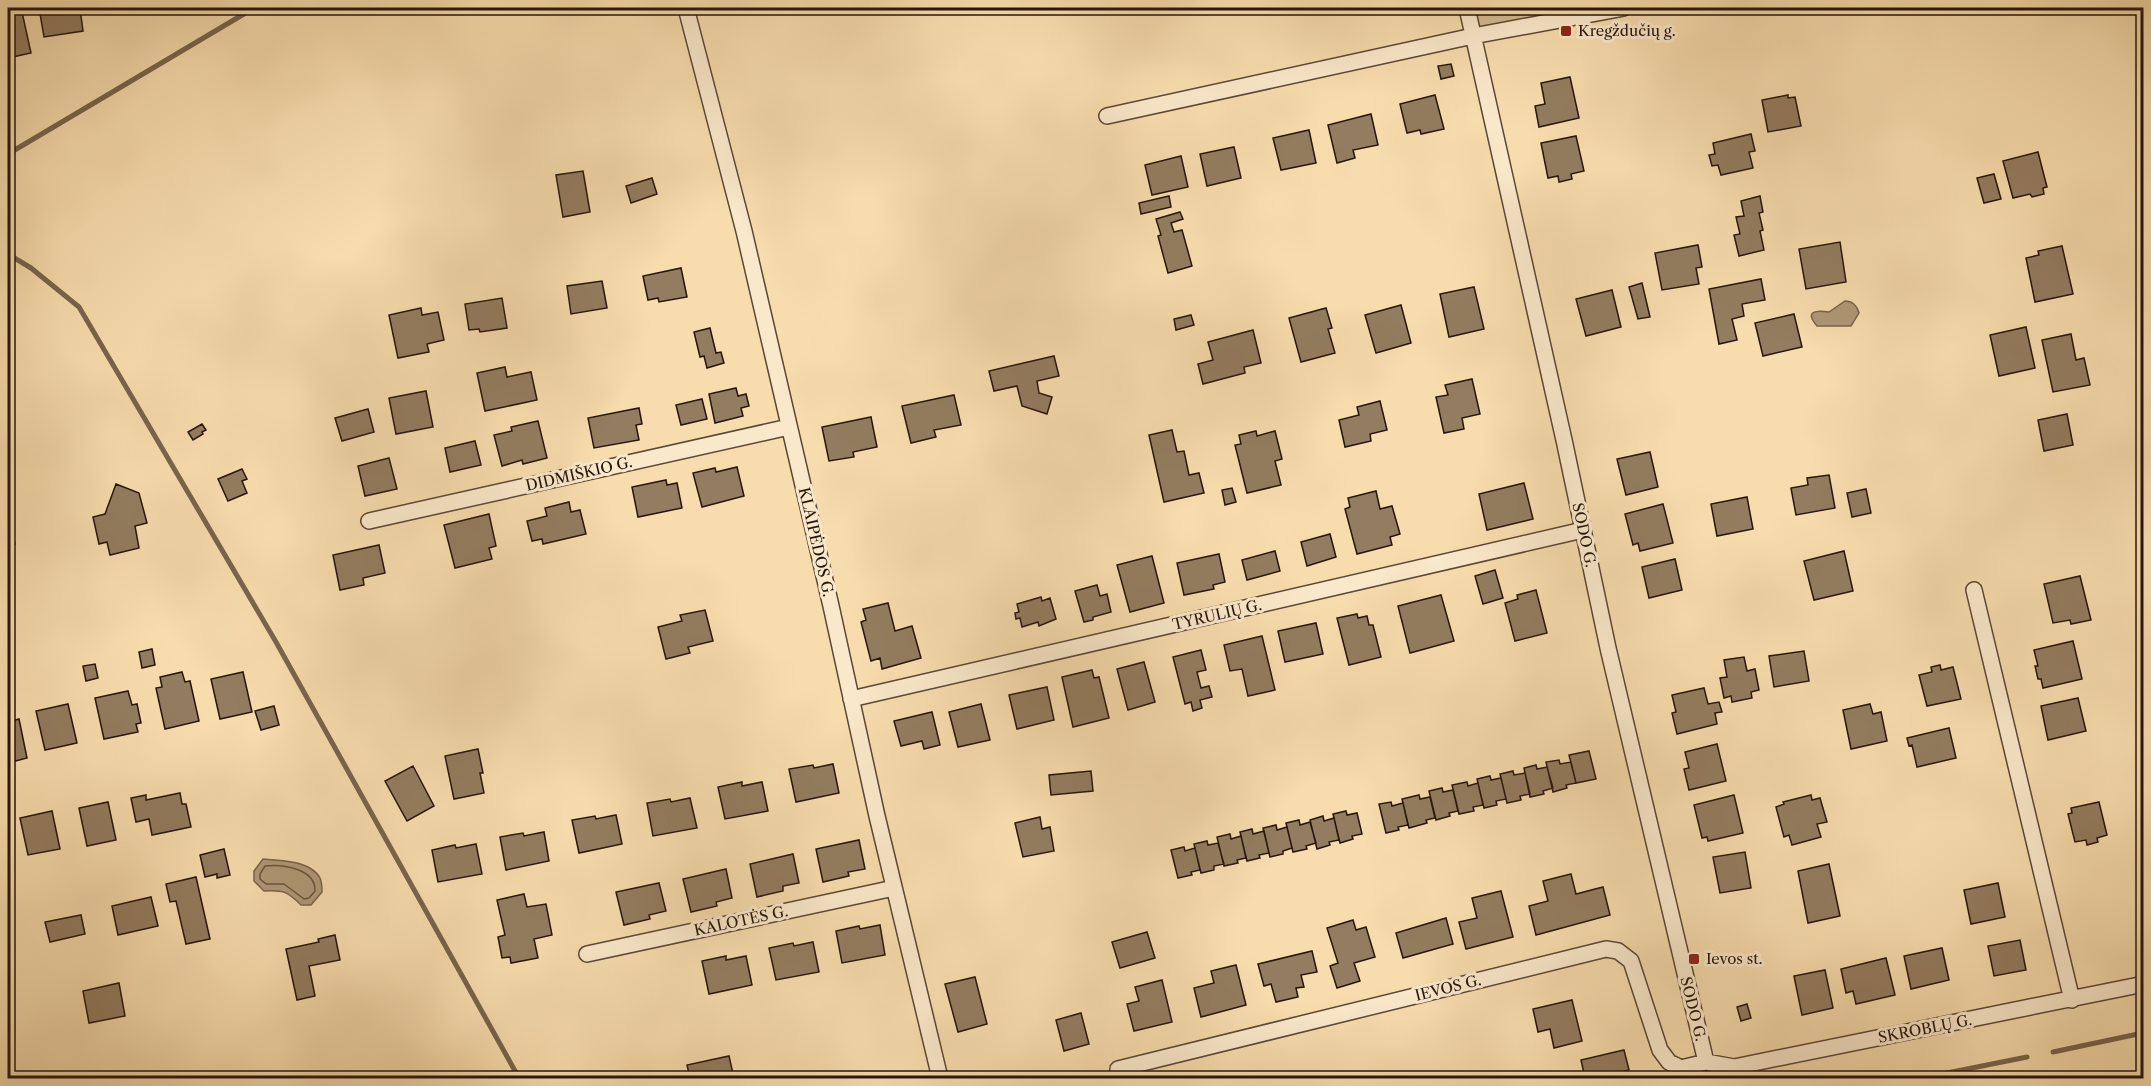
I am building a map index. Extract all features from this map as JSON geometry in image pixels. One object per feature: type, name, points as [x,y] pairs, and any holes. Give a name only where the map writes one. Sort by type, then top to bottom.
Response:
[{"type":"street","name":"KLAIPĖDOS G.","points":[[686,8],[721,147],[737,200],[894,888],[940,1078]]},
{"type":"street","name":"SODO G.","points":[[1467,8],[1641,794],[1706,1062]]},
{"type":"street","points":[[1107,116],[1473,36],[1624,8]]},
{"type":"street","name":"DIDMIŠKIO G.","points":[[369,521],[789,427]]},
{"type":"street","name":"TYRULIŲ G.","points":[[851,699],[1583,530]]},
{"type":"street","points":[[1974,590],[2072,1000]]},
{"type":"street","name":"KALOTĖS G.","points":[[587,954],[894,888]]},
{"type":"street","name":"IEVOS G.","points":[[1118,1069],[1606,949],[1618,951],[1631,961],[1653,1032],[1660,1050],[1669,1062],[1681,1068],[1706,1062]]},
{"type":"street","name":"SKROBLŲ G.","points":[[1706,1062],[1734,1067],[2144,984]]},
{"type":"shaded area","points":[[1467,8],[1624,8],[1473,36]]},
{"type":"water","points":[[1845,301],[1854,304],[1859,313],[1851,326],[1817,326],[1813,321],[1813,313],[1829,312]]},
{"type":"water","points":[[263,859],[294,862],[310,868],[320,878],[322,892],[311,905],[301,905],[284,892],[264,891],[254,881],[254,871]]},
{"type":"building","points":[[39,8],[80,8],[83,31],[44,37]]},
{"type":"building","points":[[22,12],[31,53],[8,58],[8,15]]},
{"type":"building","points":[[1451,64],[1454,76],[1441,79],[1438,66]]},
{"type":"building","points":[[1570,77],[1579,118],[1539,127],[1535,106],[1545,104],[1541,83]]},
{"type":"building","points":[[1435,95],[1444,129],[1421,134],[1420,130],[1407,133],[1400,104]]},
{"type":"building","points":[[1788,95],[1788,98],[1795,97],[1801,126],[1768,132],[1762,100]]},
{"type":"building","points":[[1371,114],[1378,145],[1353,150],[1355,158],[1337,163],[1328,125]]},
{"type":"building","points":[[1309,130],[1316,163],[1281,170],[1273,138]]},
{"type":"building","points":[[1751,134],[1755,151],[1749,152],[1753,168],[1721,175],[1718,165],[1712,166],[1709,155],[1715,154],[1713,143]]},
{"type":"building","points":[[1576,136],[1584,171],[1571,174],[1572,179],[1559,182],[1558,176],[1548,178],[1541,143]]},
{"type":"building","points":[[1234,147],[1241,178],[1207,186],[1200,154]]},
{"type":"building","points":[[2038,152],[2047,187],[2043,188],[2044,194],[2013,198],[2003,161]]},
{"type":"building","points":[[1181,156],[1188,187],[1152,195],[1145,165]]},
{"type":"building","points":[[583,171],[590,212],[563,217],[556,175]]},
{"type":"building","points":[[1994,174],[2001,199],[1984,203],[1977,178]]},
{"type":"building","points":[[652,178],[657,194],[631,203],[626,186]]},
{"type":"building","points":[[1169,196],[1171,207],[1141,214],[1139,203]]},
{"type":"building","points":[[1760,196],[1763,212],[1759,213],[1763,230],[1760,231],[1764,250],[1739,256],[1734,235],[1740,234],[1736,217],[1744,216],[1741,201]]},
{"type":"building","points":[[1180,212],[1183,219],[1171,223],[1174,232],[1182,230],[1192,266],[1168,273],[1156,219]]},
{"type":"building","points":[[1840,242],[1846,282],[1806,289],[1799,249]]},
{"type":"building","points":[[1698,245],[1702,267],[1696,268],[1699,284],[1662,290],[1655,253]]},
{"type":"building","points":[[2062,246],[2073,294],[2035,302],[2026,258],[2039,255],[2038,251]]},
{"type":"building","points":[[681,268],[687,297],[659,302],[658,298],[648,300],[643,276]]},
{"type":"building","points":[[1761,279],[1765,300],[1742,304],[1744,316],[1732,319],[1737,340],[1719,344],[1709,289]]},
{"type":"building","points":[[602,281],[607,308],[571,314],[567,286]]},
{"type":"building","points":[[1642,283],[1650,317],[1638,319],[1629,287]]},
{"type":"building","points":[[1474,287],[1484,329],[1449,337],[1440,294]]},
{"type":"building","points":[[1612,290],[1621,327],[1586,336],[1576,299]]},
{"type":"building","points":[[502,298],[507,328],[480,332],[479,329],[469,330],[465,304]]},
{"type":"building","points":[[1401,305],[1411,343],[1376,353],[1365,315]]},
{"type":"building","points":[[421,308],[422,315],[438,312],[444,340],[427,344],[429,352],[398,358],[389,315]]},
{"type":"building","points":[[1326,308],[1332,328],[1328,329],[1335,353],[1301,362],[1289,318]]},
{"type":"building","points":[[1794,314],[1802,347],[1763,356],[1755,323]]},
{"type":"building","points":[[1191,315],[1194,325],[1176,330],[1174,319]]},
{"type":"building","points":[[2026,327],[2035,368],[1999,376],[1990,335]]},
{"type":"building","points":[[710,328],[716,353],[721,352],[724,363],[707,368],[704,356],[700,357],[694,332]]},
{"type":"building","points":[[1253,330],[1261,363],[1244,367],[1245,373],[1203,384],[1198,364],[1213,360],[1208,342]]},
{"type":"building","points":[[2071,334],[2076,360],[2084,358],[2090,385],[2053,392],[2042,340]]},
{"type":"building","points":[[1054,356],[1059,376],[1037,381],[1039,393],[1052,397],[1047,414],[1022,406],[1017,386],[994,391],[989,371]]},
{"type":"building","points":[[505,367],[507,377],[531,372],[537,400],[485,411],[477,373]]},
{"type":"building","points":[[1472,379],[1480,414],[1462,418],[1464,429],[1444,433],[1436,397],[1448,395],[1445,385]]},
{"type":"building","points":[[736,388],[738,396],[746,394],[749,406],[741,408],[743,416],[715,423],[709,394]]},
{"type":"building","points":[[426,391],[433,427],[396,434],[389,398]]},
{"type":"building","points":[[954,395],[961,425],[934,430],[936,437],[911,443],[902,406]]},
{"type":"building","points":[[702,399],[707,419],[681,425],[676,405]]},
{"type":"building","points":[[1380,401],[1387,430],[1370,434],[1371,441],[1345,447],[1339,420],[1359,415],[1357,407]]},
{"type":"building","points":[[639,408],[642,424],[636,425],[639,440],[594,448],[588,418]]},
{"type":"building","points":[[368,409],[374,432],[342,441],[335,418]]},
{"type":"building","points":[[2067,414],[2073,445],[2044,451],[2038,420]]},
{"type":"building","points":[[871,417],[877,447],[853,452],[854,457],[829,461],[822,427]]},
{"type":"building","points":[[538,421],[547,458],[523,464],[522,460],[502,466],[494,435],[512,431],[511,427]]},
{"type":"building","points":[[202,424],[206,430],[193,440],[188,432]]},
{"type":"building","points":[[1172,430],[1177,452],[1184,451],[1189,475],[1199,473],[1204,493],[1164,502],[1149,435]]},
{"type":"building","points":[[1256,431],[1257,436],[1275,431],[1282,459],[1275,461],[1281,485],[1247,493],[1235,445],[1241,444],[1239,435]]},
{"type":"building","points":[[475,441],[481,465],[450,472],[445,448]]},
{"type":"building","points":[[1650,452],[1658,487],[1626,495],[1617,459]]},
{"type":"building","points":[[389,458],[397,489],[365,496],[358,466]]},
{"type":"building","points":[[737,467],[744,496],[702,507],[693,473],[715,468],[716,472]]},
{"type":"building","points":[[242,469],[247,479],[242,481],[247,493],[228,501],[218,479]]},
{"type":"building","points":[[1829,475],[1835,508],[1796,515],[1791,488],[1808,485],[1807,478]]},
{"type":"building","points":[[666,480],[667,485],[677,483],[682,508],[638,517],[632,487]]},
{"type":"building","points":[[1524,483],[1533,519],[1487,530],[1479,494]]},
{"type":"building","points":[[116,484],[139,493],[147,523],[135,526],[139,548],[110,555],[107,542],[99,544],[93,517],[105,514]]},
{"type":"building","points":[[1232,488],[1236,502],[1225,505],[1222,490]]},
{"type":"building","points":[[1866,489],[1871,513],[1852,517],[1847,493]]},
{"type":"building","points":[[1376,491],[1380,509],[1392,506],[1400,534],[1390,537],[1392,545],[1357,554],[1345,509],[1350,507],[1348,498]]},
{"type":"building","points":[[1747,497],[1753,529],[1717,536],[1711,504]]},
{"type":"building","points":[[569,502],[571,512],[580,510],[586,534],[543,544],[542,539],[532,541],[527,521],[547,516],[545,508]]},
{"type":"building","points":[[1663,504],[1673,543],[1640,551],[1638,543],[1633,545],[1625,514]]},
{"type":"building","points":[[489,514],[496,546],[489,548],[492,559],[455,568],[444,525]]},
{"type":"building","points":[[11,525],[15,544],[8,546],[8,526]]},
{"type":"building","points":[[1330,534],[1336,557],[1307,566],[1301,542]]},
{"type":"building","points":[[379,545],[385,573],[363,578],[364,585],[340,590],[333,555]]},
{"type":"building","points":[[1275,551],[1280,571],[1247,580],[1242,560]]},
{"type":"building","points":[[1844,551],[1853,591],[1814,600],[1804,561]]},
{"type":"building","points":[[1219,554],[1225,582],[1213,585],[1214,589],[1184,595],[1177,563]]},
{"type":"building","points":[[1152,556],[1164,603],[1130,612],[1117,565]]},
{"type":"building","points":[[1675,559],[1682,590],[1649,598],[1642,567]]},
{"type":"building","points":[[1495,570],[1503,598],[1483,604],[1475,576]]},
{"type":"building","points":[[2080,576],[2091,620],[2071,624],[2070,620],[2053,623],[2044,584]]},
{"type":"building","points":[[1097,585],[1100,596],[1107,594],[1111,612],[1084,622],[1075,591]]},
{"type":"building","points":[[1536,590],[1547,633],[1515,641],[1505,603],[1518,599],[1517,595]]},
{"type":"building","points":[[1441,595],[1454,641],[1410,653],[1398,606]]},
{"type":"building","points":[[1041,597],[1042,601],[1050,598],[1056,619],[1039,626],[1038,622],[1022,627],[1020,618],[1016,619],[1015,613],[1019,612],[1017,604]]},
{"type":"building","points":[[888,603],[895,631],[912,626],[921,658],[882,669],[880,658],[871,661],[861,622],[866,620],[863,609]]},
{"type":"building","points":[[705,610],[713,641],[688,647],[690,653],[666,659],[658,627],[682,621],[680,615]]},
{"type":"building","points":[[1357,614],[1358,618],[1367,616],[1369,625],[1373,625],[1381,657],[1349,665],[1337,618]]},
{"type":"building","points":[[1316,623],[1323,654],[1285,662],[1278,631]]},
{"type":"building","points":[[1262,636],[1275,690],[1248,696],[1242,669],[1230,671],[1224,645]]},
{"type":"building","points":[[2073,641],[2082,679],[2043,688],[2041,679],[2038,679],[2034,650]]},
{"type":"building","points":[[152,649],[155,665],[142,668],[139,652]]},
{"type":"building","points":[[1201,650],[1206,670],[1197,672],[1201,688],[1209,686],[1212,697],[1200,700],[1202,708],[1193,711],[1191,702],[1185,704],[1173,657]]},
{"type":"building","points":[[1804,651],[1809,681],[1774,687],[1769,656]]},
{"type":"building","points":[[1744,657],[1747,671],[1755,669],[1759,690],[1751,692],[1752,698],[1732,702],[1731,696],[1724,698],[1720,678],[1727,677],[1724,660]]},
{"type":"building","points":[[1144,662],[1155,702],[1128,710],[1117,669]]},
{"type":"building","points":[[95,664],[98,678],[86,681],[83,666]]},
{"type":"building","points":[[1940,665],[1941,670],[1953,667],[1961,699],[1927,706],[1919,675],[1932,672],[1931,667]]},
{"type":"building","points":[[1092,670],[1094,678],[1099,677],[1109,718],[1073,727],[1062,677]]},
{"type":"building","points":[[182,672],[185,682],[190,681],[199,721],[165,729],[156,688],[162,687],[160,677]]},
{"type":"building","points":[[243,672],[252,712],[220,719],[211,679]]},
{"type":"building","points":[[1047,687],[1054,720],[1017,729],[1009,695]]},
{"type":"building","points":[[1704,688],[1708,704],[1719,702],[1722,712],[1715,713],[1717,724],[1677,734],[1672,713],[1676,712],[1672,695]]},
{"type":"building","points":[[128,691],[132,705],[137,704],[141,723],[136,724],[138,732],[104,739],[95,698]]},
{"type":"building","points":[[2078,698],[2086,731],[2048,740],[2041,706]]},
{"type":"building","points":[[68,704],[77,743],[45,750],[36,711]]},
{"type":"building","points":[[981,704],[990,740],[958,747],[949,712]]},
{"type":"building","points":[[1870,704],[1873,714],[1881,712],[1887,741],[1851,749],[1843,710]]},
{"type":"building","points":[[274,706],[279,725],[261,730],[255,711]]},
{"type":"building","points":[[932,712],[940,745],[924,749],[922,741],[901,746],[894,721]]},
{"type":"building","points":[[19,719],[27,758],[8,763],[8,722]]},
{"type":"building","points":[[1949,728],[1956,758],[1917,767],[1912,745],[1909,746],[1907,738]]},
{"type":"building","points":[[1717,744],[1726,781],[1689,790],[1684,769],[1689,768],[1685,752]]},
{"type":"building","points":[[478,749],[484,793],[454,799],[445,756]]},
{"type":"building","points":[[1589,751],[1596,779],[1576,783],[1569,755]]},
{"type":"building","points":[[1559,760],[1560,764],[1571,762],[1576,783],[1553,792],[1546,762]]},
{"type":"building","points":[[833,764],[839,793],[796,802],[789,769],[813,765],[814,768]]},
{"type":"building","points":[[1536,765],[1537,769],[1547,767],[1553,788],[1543,791],[1544,794],[1530,797],[1524,768]]},
{"type":"building","points":[[413,766],[434,806],[407,821],[385,781]]},
{"type":"building","points":[[1091,771],[1093,791],[1051,795],[1049,775]]},
{"type":"building","points":[[1513,771],[1514,775],[1525,773],[1530,794],[1520,796],[1521,800],[1507,803],[1500,774]]},
{"type":"building","points":[[1490,776],[1491,780],[1501,778],[1506,799],[1496,801],[1497,805],[1484,808],[1477,779]]},
{"type":"building","points":[[742,782],[742,786],[762,782],[768,811],[725,819],[718,787]]},
{"type":"building","points":[[1467,782],[1468,786],[1478,783],[1483,805],[1473,807],[1474,811],[1459,814],[1452,785]]},
{"type":"building","points":[[1442,788],[1443,792],[1453,790],[1458,811],[1436,820],[1429,791]]},
{"type":"building","points":[[180,793],[182,804],[186,804],[191,827],[152,835],[149,819],[136,822],[131,798],[146,795],[146,800]]},
{"type":"building","points":[[1419,795],[1420,799],[1430,797],[1435,818],[1409,828],[1402,799]]},
{"type":"building","points":[[1734,795],[1743,833],[1708,841],[1707,837],[1702,838],[1694,805]]},
{"type":"building","points":[[1811,795],[1812,800],[1820,798],[1827,822],[1817,824],[1821,837],[1792,845],[1789,835],[1784,837],[1776,807],[1784,804],[1783,802]]},
{"type":"building","points":[[690,798],[697,828],[653,836],[647,803]]},
{"type":"building","points":[[108,802],[116,840],[87,846],[79,808]]},
{"type":"building","points":[[1391,802],[1392,806],[1403,803],[1408,825],[1386,833],[1379,804]]},
{"type":"building","points":[[2099,802],[2107,835],[2097,838],[2098,842],[2087,845],[2086,840],[2075,842],[2068,814],[2072,813],[2071,808]]},
{"type":"building","points":[[52,811],[60,849],[28,855],[20,818]]},
{"type":"building","points":[[1346,811],[1347,815],[1357,813],[1362,834],[1352,836],[1353,839],[1340,843],[1333,814]]},
{"type":"building","points":[[616,815],[622,844],[579,853],[572,820]]},
{"type":"building","points":[[1323,816],[1324,821],[1334,818],[1339,840],[1329,842],[1330,845],[1317,849],[1310,820]]},
{"type":"building","points":[[1040,817],[1042,829],[1050,827],[1054,851],[1023,857],[1015,823]]},
{"type":"building","points":[[1299,820],[1300,825],[1310,822],[1316,843],[1306,846],[1307,849],[1293,852],[1286,823]]},
{"type":"building","points":[[1276,825],[1277,830],[1287,827],[1292,848],[1283,851],[1283,854],[1270,857],[1263,828]]},
{"type":"building","points":[[1252,829],[1253,834],[1264,831],[1269,853],[1247,861],[1240,832]]},
{"type":"building","points":[[544,832],[549,861],[506,870],[500,837]]},
{"type":"building","points":[[1230,834],[1231,839],[1241,836],[1246,858],[1237,860],[1238,863],[1224,866],[1217,837]]},
{"type":"building","points":[[859,840],[865,869],[848,872],[849,876],[823,882],[816,849]]},
{"type":"building","points":[[1207,841],[1208,845],[1218,843],[1224,864],[1214,866],[1214,870],[1201,873],[1194,844]]},
{"type":"building","points":[[476,844],[482,874],[438,882],[432,850],[455,845],[456,848]]},
{"type":"building","points":[[1184,847],[1185,851],[1195,848],[1200,870],[1191,872],[1192,875],[1178,878],[1171,850]]},
{"type":"building","points":[[224,849],[230,875],[217,878],[217,874],[205,877],[200,855]]},
{"type":"building","points":[[1745,852],[1751,888],[1720,893],[1713,857]]},
{"type":"building","points":[[793,854],[799,883],[783,886],[783,891],[757,897],[750,864]]},
{"type":"building","points":[[1829,864],[1840,916],[1808,923],[1798,871]]},
{"type":"building","points":[[726,869],[732,898],[716,902],[717,906],[691,912],[683,879]]},
{"type":"building","points":[[1571,874],[1576,894],[1603,887],[1610,915],[1536,935],[1529,906],[1548,901],[1543,881]]},
{"type":"building","points":[[196,877],[210,939],[186,944],[176,901],[170,902],[166,884]]},
{"type":"building","points":[[659,883],[666,911],[649,915],[650,919],[624,925],[616,892]]},
{"type":"building","points":[[1998,883],[2005,917],[1971,924],[1964,890]]},
{"type":"building","points":[[1501,891],[1513,937],[1466,949],[1459,922],[1477,918],[1472,898]]},
{"type":"building","points":[[524,894],[527,907],[546,904],[552,935],[534,939],[538,958],[511,963],[510,957],[502,958],[498,937],[505,935],[497,900]]},
{"type":"building","points":[[151,897],[158,926],[118,935],[112,906]]},
{"type":"building","points":[[81,915],[85,934],[50,942],[45,922]]},
{"type":"building","points":[[1446,918],[1453,944],[1403,958],[1396,933]]},
{"type":"building","points":[[1353,920],[1356,930],[1366,927],[1375,957],[1354,963],[1360,981],[1337,988],[1330,966],[1338,963],[1327,928]]},
{"type":"building","points":[[880,925],[885,955],[842,963],[836,931],[859,926],[860,929]]},
{"type":"building","points":[[1147,932],[1155,958],[1120,968],[1112,942]]},
{"type":"building","points":[[335,935],[340,960],[309,966],[315,996],[297,1000],[286,949],[319,942],[318,939]]},
{"type":"building","points":[[2020,940],[2026,970],[1994,976],[1988,946]]},
{"type":"building","points":[[813,942],[819,972],[776,980],[769,948]]},
{"type":"building","points":[[1942,948],[1949,980],[1911,989],[1904,956]]},
{"type":"building","points":[[1312,951],[1317,972],[1301,975],[1304,987],[1296,988],[1298,997],[1276,1002],[1271,984],[1264,986],[1258,964]]},
{"type":"building","points":[[726,956],[726,960],[746,956],[752,985],[709,994],[702,961]]},
{"type":"building","points":[[1886,958],[1895,995],[1856,1004],[1853,991],[1846,993],[1841,969]]},
{"type":"building","points":[[1236,965],[1246,1005],[1201,1017],[1194,988],[1214,983],[1211,971]]},
{"type":"building","points":[[1825,970],[1833,1008],[1802,1015],[1794,976]]},
{"type":"building","points":[[975,977],[987,1024],[958,1032],[945,984]]},
{"type":"building","points":[[1162,980],[1172,1022],[1134,1031],[1127,1004],[1139,1001],[1135,987]]},
{"type":"building","points":[[119,983],[125,1016],[89,1023],[83,991]]},
{"type":"building","points":[[1572,1000],[1582,1041],[1554,1048],[1550,1029],[1538,1032],[1533,1009]]},
{"type":"building","points":[[1747,1004],[1751,1018],[1741,1021],[1737,1007]]},
{"type":"building","points":[[1081,1013],[1089,1044],[1064,1051],[1056,1020]]},
{"type":"building","points":[[1624,1050],[1629,1070],[1617,1073],[1618,1078],[1585,1078],[1581,1060]]},
{"type":"building","points":[[729,1056],[734,1078],[690,1078],[687,1065]]},
{"type":"waterway","points":[[8,154],[254,8]]},
{"type":"waterway","points":[[8,254],[31,268],[79,307],[276,642],[519,1078]]},
{"type":"waterway","points":[[2053,1052],[2138,1034]]},
{"type":"waterway","points":[[1922,1078],[2027,1057]]},
{"type":"place","name":"Kregždučių g.","points":[[1566,31]]},
{"type":"place","name":"Ievos st.","points":[[1694,959]]}]
